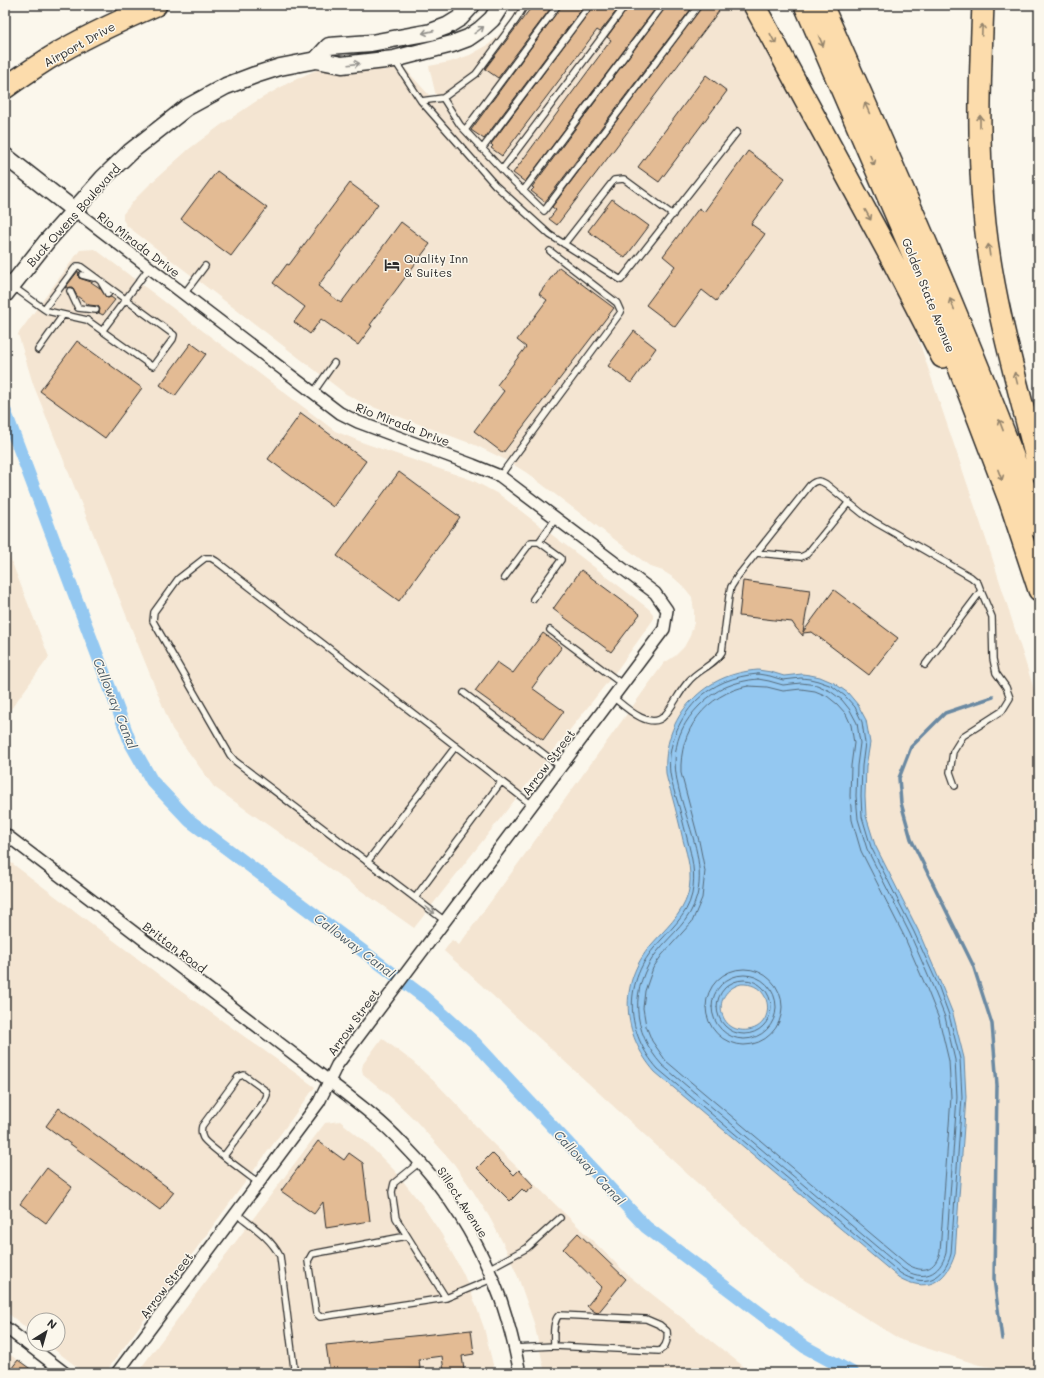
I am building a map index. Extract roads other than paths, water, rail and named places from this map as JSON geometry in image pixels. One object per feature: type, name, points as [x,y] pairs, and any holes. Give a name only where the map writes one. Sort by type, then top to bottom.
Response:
[{"type":"highway","name":"Airport Drive","points":[[5,88],[47,59],[108,27],[156,5]]},
{"type":"highway","points":[[754,5],[888,252],[990,450]]},
{"type":"highway","name":"Golden State Avenue","points":[[805,5],[937,310],[1010,502],[1039,590]]},
{"type":"highway","name":"Golden State Avenue","points":[[822,5],[939,272],[1018,468],[1039,527]]},
{"type":"highway","points":[[983,5],[979,84],[985,224],[1003,327],[1039,470]]},
{"type":"main road","points":[[316,60],[329,46],[371,43],[432,32],[447,26],[456,20],[472,5]]},
{"type":"main road","name":"Buck Owens Boulevard","points":[[8,290],[47,241],[103,178],[130,152],[186,108],[226,86],[280,67],[316,60],[342,65],[394,59],[452,44],[468,38],[481,29],[492,19],[501,5]]},
{"type":"main road","points":[[5,156],[74,210]]},
{"type":"street","name":"Rio Mirada Drive","points":[[74,210],[340,413],[358,422],[500,476],[655,593],[667,610]]},
{"type":"street","name":"Arrow Street","points":[[117,1373],[319,1102],[337,1065],[664,629],[667,610]]},
{"type":"street","name":"Brittan Road","points":[[5,834],[329,1081]]},
{"type":"street","name":"Sillect Avenue","points":[[329,1081],[376,1118],[404,1144],[420,1162],[452,1204],[472,1237],[490,1274],[503,1307],[515,1348],[520,1373]]},
{"type":"street","points":[[5,1327],[65,1373]]},
{"type":"lane","points":[[421,101],[443,98],[476,74],[516,20],[525,5]]},
{"type":"lane","points":[[465,130],[558,5]]},
{"type":"lane","points":[[482,149],[590,5]]},
{"type":"lane","points":[[502,170],[626,5]]},
{"type":"lane","points":[[523,191],[663,5]]},
{"type":"lane","points":[[443,98],[460,125],[502,170],[544,211],[699,5]]},
{"type":"lane","points":[[394,59],[421,101],[495,185],[550,235],[621,280],[737,132]]},
{"type":"lane","points":[[564,244],[614,180],[624,180],[673,215]]},
{"type":"lane","points":[[500,476],[621,312],[617,303],[550,251]]},
{"type":"lane","points":[[8,290],[47,311],[87,320],[153,366],[173,339],[174,335],[80,266],[77,266],[44,309]]},
{"type":"lane","points":[[184,294],[206,266]]},
{"type":"lane","points":[[102,331],[149,268]]},
{"type":"lane","points":[[82,275],[99,280],[108,294]]},
{"type":"lane","points":[[70,291],[78,308]]},
{"type":"lane","points":[[78,308],[96,310]]},
{"type":"lane","points":[[72,317],[78,308]]},
{"type":"lane","points":[[38,350],[63,315]]},
{"type":"lane","points":[[313,393],[334,363]]},
{"type":"lane","points":[[613,697],[644,719],[652,721],[659,720],[665,715],[688,681],[720,657],[722,652],[729,596],[738,576],[810,485],[820,481],[875,522],[971,577],[978,584],[992,617],[993,659],[996,673],[1006,687],[1010,698],[1002,711],[963,736],[953,752],[950,772],[955,786]]},
{"type":"lane","points":[[756,553],[801,557],[807,554],[849,502]]},
{"type":"lane","points":[[539,542],[556,518]]},
{"type":"lane","points":[[504,578],[531,542],[539,542],[561,558],[561,560],[533,599]]},
{"type":"lane","points":[[445,921],[235,761],[230,755],[153,621],[154,612],[170,590],[178,580],[205,558],[211,558],[532,805]]},
{"type":"lane","points":[[925,665],[981,591]]},
{"type":"lane","points":[[550,630],[622,684]]},
{"type":"lane","points":[[464,693],[561,767]]},
{"type":"lane","points":[[367,862],[456,746]]},
{"type":"lane","points":[[415,898],[501,782]]},
{"type":"lane","points":[[224,1156],[264,1102],[267,1095],[266,1091],[244,1075],[238,1077],[202,1126],[201,1132],[203,1140],[259,1183]]},
{"type":"lane","points":[[420,1162],[394,1183],[392,1192],[396,1218],[446,1298]]},
{"type":"lane","points":[[236,1213],[266,1236],[275,1246],[280,1256],[294,1368],[298,1373]]},
{"type":"lane","points":[[407,1236],[312,1254],[308,1261],[316,1313],[320,1317],[446,1298],[490,1274],[527,1248],[560,1218]]},
{"type":"lane","points":[[515,1348],[554,1346],[659,1351],[663,1349],[667,1342],[668,1334],[667,1331],[660,1325],[646,1319],[559,1316],[556,1317],[555,1322],[554,1346]]},
{"type":"water","points":[[758,670],[784,676],[802,674],[820,677],[834,683],[848,693],[858,705],[866,720],[870,743],[866,766],[866,816],[875,845],[918,930],[941,984],[953,1014],[964,1058],[966,1097],[955,1254],[946,1272],[940,1279],[933,1283],[926,1285],[917,1284],[908,1282],[898,1277],[655,1072],[644,1057],[636,1042],[628,1009],[629,992],[633,976],[640,960],[682,909],[688,894],[690,880],[688,860],[666,773],[668,744],[671,734],[679,716],[698,694],[714,683],[730,675]],"holes":[[[741,984],[752,985],[760,990],[765,997],[767,1013],[764,1021],[757,1027],[748,1030],[738,1030],[730,1026],[725,1020],[722,1012],[722,1004],[725,996],[731,989]]]},
{"type":"waterway","name":"Calloway Canal","points":[[5,411],[131,744],[152,781],[190,821],[424,997],[474,1042],[646,1227],[805,1347],[853,1373]]},
{"type":"waterway","points":[[993,697],[945,713],[911,747],[899,778],[901,803],[911,839],[973,965],[992,1024],[997,1085],[994,1279],[1002,1339]]},
{"type":"place","name":"Quality Inn & Suites","points":[[392,265]]}]
